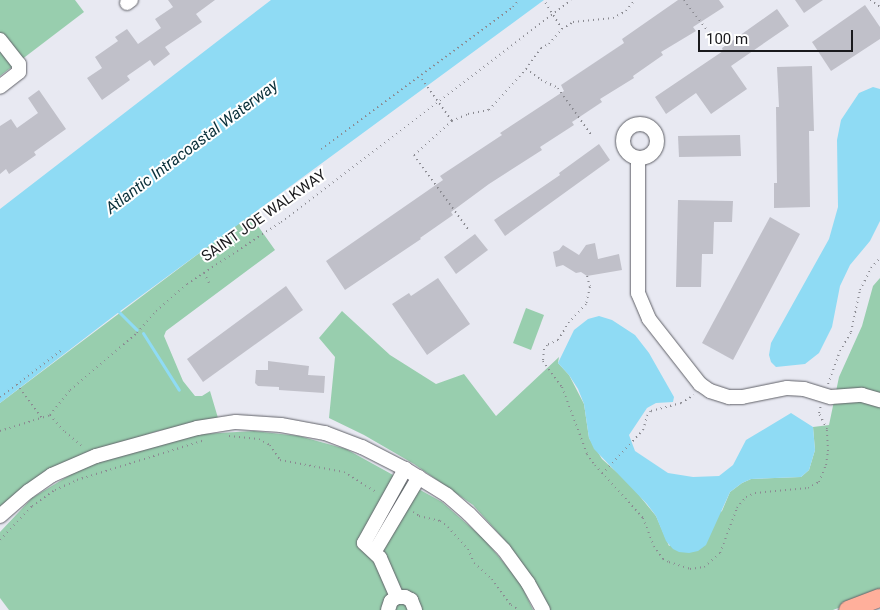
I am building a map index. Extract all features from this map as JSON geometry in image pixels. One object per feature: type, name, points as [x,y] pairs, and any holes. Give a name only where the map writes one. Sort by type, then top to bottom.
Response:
[{"type":"main road","points":[[848,610],[880,598]]},
{"type":"street","points":[[0,40],[19,64],[19,72],[0,87]]},
{"type":"street","points":[[638,159],[638,293],[650,319],[694,378],[704,388],[729,398],[787,388],[804,389],[824,396],[862,395],[880,400]]},
{"type":"street","points":[[0,516],[29,491],[52,475],[96,456],[159,436],[236,422],[281,424],[325,433],[362,447],[405,468],[447,496],[487,531],[524,577],[543,610]]},
{"type":"street","points":[[396,597],[375,552],[364,543],[405,468]]},
{"type":"street","points":[[375,552],[419,477]]},
{"type":"street","points":[[388,610],[391,601],[396,597],[404,597],[411,600],[415,610]]},
{"type":"path","points":[[321,149],[513,7],[518,0]]},
{"type":"path","points":[[544,0],[553,13],[556,22],[562,28]]},
{"type":"path","name":"SAINT JOE WALKWAY","points":[[0,431],[50,415],[75,385],[137,333],[156,311],[187,284],[281,222],[571,0]]},
{"type":"path","points":[[468,229],[414,155],[452,121],[468,114],[489,110],[526,69],[541,48],[549,44],[562,28],[573,22],[613,18],[626,11],[636,0]]},
{"type":"path","points":[[684,0],[717,43]]},
{"type":"path","points":[[870,0],[880,7]]},
{"type":"path","points":[[526,69],[541,80],[558,88],[592,136]]},
{"type":"path","points":[[422,79],[452,121]]},
{"type":"path","points":[[587,276],[590,287],[586,304],[569,322],[558,340],[547,345],[544,350],[543,361],[562,387],[581,442],[602,474],[648,524],[654,546],[663,559],[690,569],[704,567],[720,553],[737,508],[746,497],[755,493],[808,488],[819,482],[826,465],[828,451],[827,429],[819,413],[832,372],[851,332],[860,290],[871,268],[880,258]]},
{"type":"path","points":[[204,273],[208,283]]},
{"type":"path","points":[[0,397],[63,349]]},
{"type":"path","points":[[17,384],[42,418]]},
{"type":"path","points":[[602,474],[639,434],[651,412],[661,407],[681,403],[704,388]]},
{"type":"path","points":[[50,415],[64,432],[114,470]]},
{"type":"path","points":[[222,436],[249,436],[259,439],[270,445],[280,460],[344,472],[365,488],[390,497]]},
{"type":"path","points":[[0,540],[32,506],[55,490],[77,480],[114,470],[207,439]]},
{"type":"path","points":[[404,502],[419,516],[440,521],[448,527],[468,549],[474,563],[492,579],[511,606],[519,610]]},
{"type":"green space","points":[[0,0],[75,0],[84,12],[0,76]]},
{"type":"green space","points":[[250,215],[275,250],[166,331],[164,336],[183,381],[195,396],[202,396],[210,391],[218,418],[158,431],[111,446],[0,509],[0,403]]},
{"type":"green space","points":[[880,278],[880,592],[833,610],[550,610],[541,591],[509,545],[473,505],[414,464],[364,435],[329,418],[335,357],[319,338],[342,311],[390,355],[436,384],[464,374],[496,416],[559,357],[558,363],[569,375],[584,404],[589,438],[602,459],[629,483],[656,516],[669,546],[722,511],[730,492],[742,483],[751,479],[801,477],[809,470],[815,450],[813,427],[829,425],[839,377],[862,326],[873,286]]},
{"type":"green space","points":[[526,308],[544,315],[531,350],[513,343]]},
{"type":"green space","points":[[254,431],[299,436],[346,449],[442,502],[483,538],[520,582],[533,610],[9,610],[0,598],[0,532],[32,498],[83,467],[142,449],[202,434]]},
{"type":"water","name":"Atlantic Intracoastal Waterway","points":[[271,0],[544,0],[119,312],[0,403],[0,209]]},
{"type":"water","points":[[873,87],[880,89],[880,221],[870,241],[850,265],[840,286],[832,327],[819,353],[805,364],[776,367],[771,362],[769,355],[771,343],[829,239],[838,207],[837,140],[841,120],[859,93]]},
{"type":"water","points":[[599,316],[612,320],[635,335],[649,353],[674,397],[673,402],[656,403],[647,408],[629,435],[635,451],[668,473],[693,477],[719,476],[733,465],[746,440],[791,413],[813,427],[815,450],[809,470],[801,477],[751,479],[742,483],[730,492],[706,545],[698,551],[689,553],[673,549],[666,541],[656,516],[647,504],[594,449],[589,438],[584,404],[578,389],[558,363],[574,330],[588,319]]},
{"type":"building","points":[[168,0],[215,0],[196,14],[202,22],[165,47],[170,54],[154,66],[150,60],[127,76],[130,80],[102,100],[87,78],[102,68],[95,57],[118,41],[115,37],[127,29],[138,44],[161,28],[155,19],[173,7]]},
{"type":"building","points":[[678,0],[719,0],[724,7],[693,27],[696,31],[661,52],[663,55],[633,76],[634,78],[600,99],[602,102],[572,122],[574,125],[540,147],[542,150],[489,184],[451,212],[453,215],[421,239],[345,290],[326,261],[443,180],[440,176],[502,135],[500,133],[564,91],[561,85],[624,43],[622,39]]},
{"type":"building","points":[[795,0],[823,0],[804,13]]},
{"type":"building","points":[[865,5],[880,27],[880,39],[831,71],[812,42]]},
{"type":"building","points":[[777,9],[789,26],[731,66],[747,89],[711,114],[696,93],[666,114],[655,97],[723,51],[722,48]]},
{"type":"building","points":[[812,66],[814,131],[809,131],[810,207],[774,208],[774,183],[777,183],[776,107],[779,107],[777,67]]},
{"type":"building","points":[[39,90],[66,129],[34,152],[36,155],[9,174],[6,169],[0,174],[0,126],[11,119],[17,128],[38,113],[28,98]]},
{"type":"building","points":[[740,135],[741,156],[679,157],[678,136]]},
{"type":"building","points":[[599,144],[610,160],[505,236],[494,220],[560,175],[559,173]]},
{"type":"building","points":[[678,200],[733,201],[732,222],[714,222],[713,254],[702,254],[701,287],[676,287]]},
{"type":"building","points":[[770,217],[800,234],[733,360],[702,343]]},
{"type":"building","points":[[475,234],[488,250],[456,274],[444,257]]},
{"type":"building","points":[[595,243],[598,259],[619,254],[622,270],[587,276],[581,272],[576,273],[563,265],[556,267],[553,252],[559,250],[563,245],[579,255],[586,245]]},
{"type":"building","points":[[438,278],[470,324],[427,355],[392,304],[409,293],[411,296]]},
{"type":"building","points":[[286,286],[303,310],[203,382],[187,359]]},
{"type":"building","points":[[268,361],[309,366],[308,375],[325,376],[324,393],[279,390],[279,387],[258,386],[255,383],[256,370],[268,370]]},
{"type":"waterway","points":[[119,312],[137,330]]},
{"type":"waterway","points":[[143,333],[179,390]]}]
